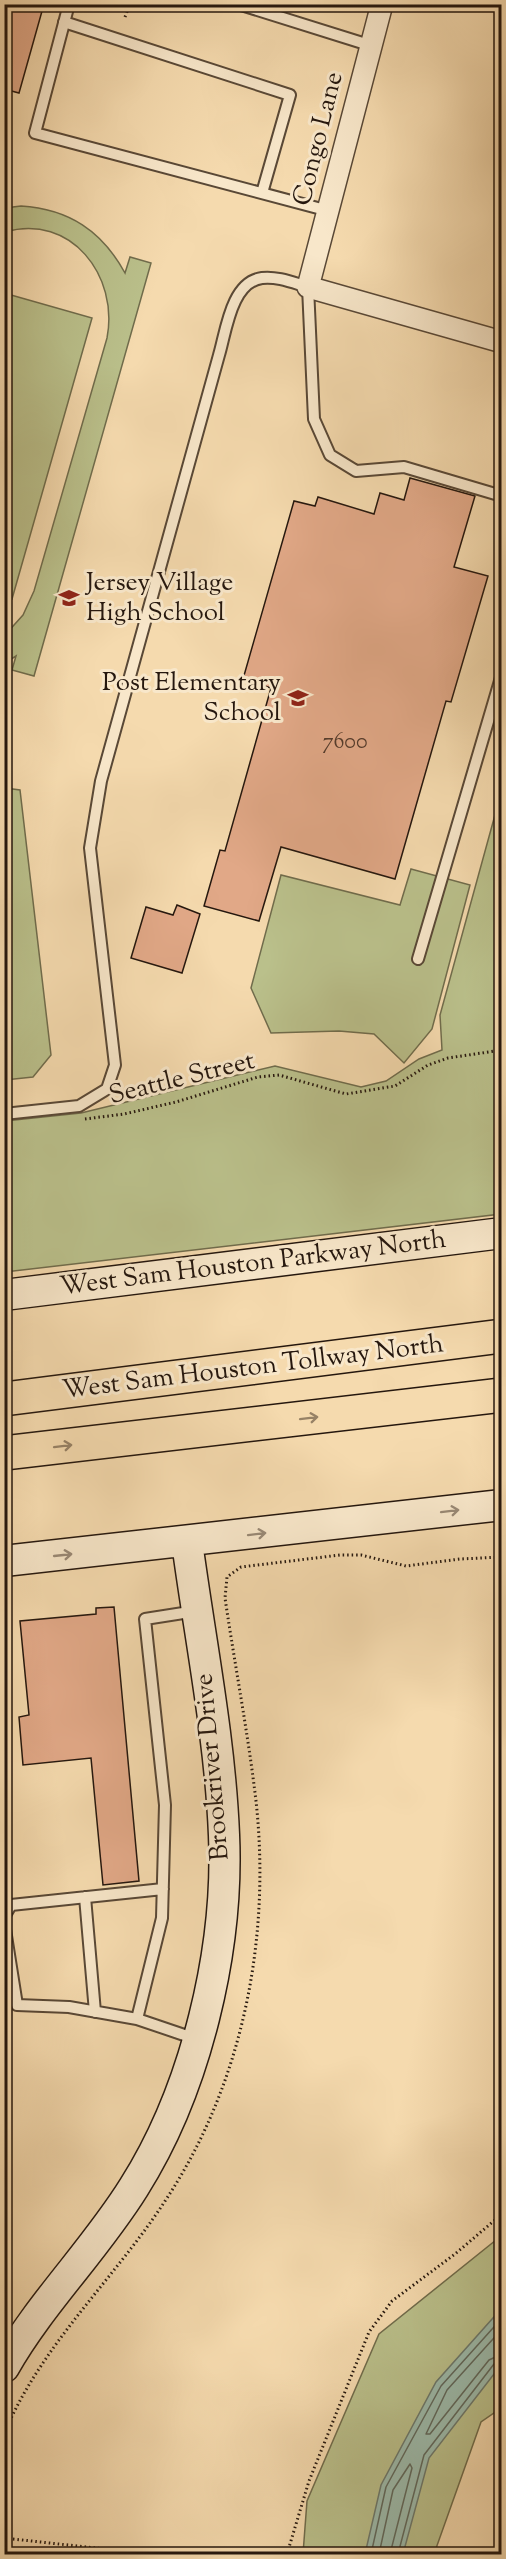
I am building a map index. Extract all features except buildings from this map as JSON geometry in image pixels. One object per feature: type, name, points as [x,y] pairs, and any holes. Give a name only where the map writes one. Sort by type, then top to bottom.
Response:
[{"type":"highway","name":"West Sam Houston Tollway North","points":[[4,1399],[501,1336]]},
{"type":"highway","points":[[4,1453],[501,1395]]},
{"type":"main road","name":"West Sam Houston Parkway North","points":[[4,1295],[501,1233]]},
{"type":"main road","points":[[4,1561],[501,1505]]},
{"type":"main road","name":"Brookriver Drive","points":[[4,2367],[31,2323],[101,2234],[135,2186],[163,2130],[197,2040],[219,1943],[224,1835],[219,1774],[187,1542]]},
{"type":"street","name":"Congo Lane","points":[[308,287],[369,45],[382,4]]},
{"type":"street","points":[[308,287],[501,342]]},
{"type":"lane","points":[[69,4],[35,133],[329,211]]},
{"type":"lane","points":[[238,4],[369,45]]},
{"type":"lane","points":[[64,22],[290,95],[262,194]]},
{"type":"lane","points":[[4,1114],[79,1106],[107,1089],[115,1065],[90,848],[101,781],[236,300],[246,286],[260,278],[276,279],[308,287],[314,419],[330,455],[356,471],[404,467],[501,496]]},
{"type":"lane","points":[[418,959],[501,674]]},
{"type":"lane","points":[[138,2019],[162,1918],[165,1804],[145,1619],[197,1611]]},
{"type":"lane","points":[[4,1917],[11,1905],[163,1889]]},
{"type":"lane","points":[[85,1897],[95,2012]]},
{"type":"lane","points":[[4,1923],[16,2005],[69,2007],[138,2019],[197,2040]]},
{"type":"path","points":[[125,17],[130,4]]},
{"type":"path","name":"Seattle Street","points":[[81,1120],[124,1114],[258,1077],[279,1076],[346,1094],[395,1086],[428,1065],[448,1058],[501,1050]]},
{"type":"path","points":[[287,2554],[309,2481],[369,2332],[400,2294],[455,2254],[501,2214]]},
{"type":"path","points":[[4,2525],[5,2537],[150,2554]]},
{"type":"green space","points":[[21,206],[54,212],[82,225],[106,245],[125,273],[130,257],[151,263],[34,676],[12,670],[16,656],[5,663],[5,635],[23,615],[34,591],[107,338],[109,315],[105,293],[97,272],[85,255],[69,241],[50,232],[29,229],[5,232],[5,208]]},
{"type":"green space","points":[[4,293],[92,318],[12,599],[4,597]]},
{"type":"green space","points":[[5,788],[20,790],[51,1055],[33,1077],[5,1080]]},
{"type":"green space","points":[[501,793],[501,1214],[5,1272],[5,1121],[81,1113],[275,1066],[361,1087],[386,1081],[419,1059],[442,1050],[440,1015]]},
{"type":"green space","points":[[411,869],[470,885],[432,1029],[404,1063],[374,1034],[339,1031],[271,1033],[251,988],[281,875],[400,905]]},
{"type":"green space","points":[[501,2236],[501,2408],[481,2422],[434,2554],[303,2554],[307,2501],[379,2334]]},
{"type":"water","points":[[501,2309],[501,2365],[429,2458],[403,2554],[365,2554],[381,2485],[436,2382]]},
{"type":"place","name":"Jersey Village High School","points":[[69,598]]},
{"type":"place","name":"Post Elementary School","points":[[298,698]]}]
